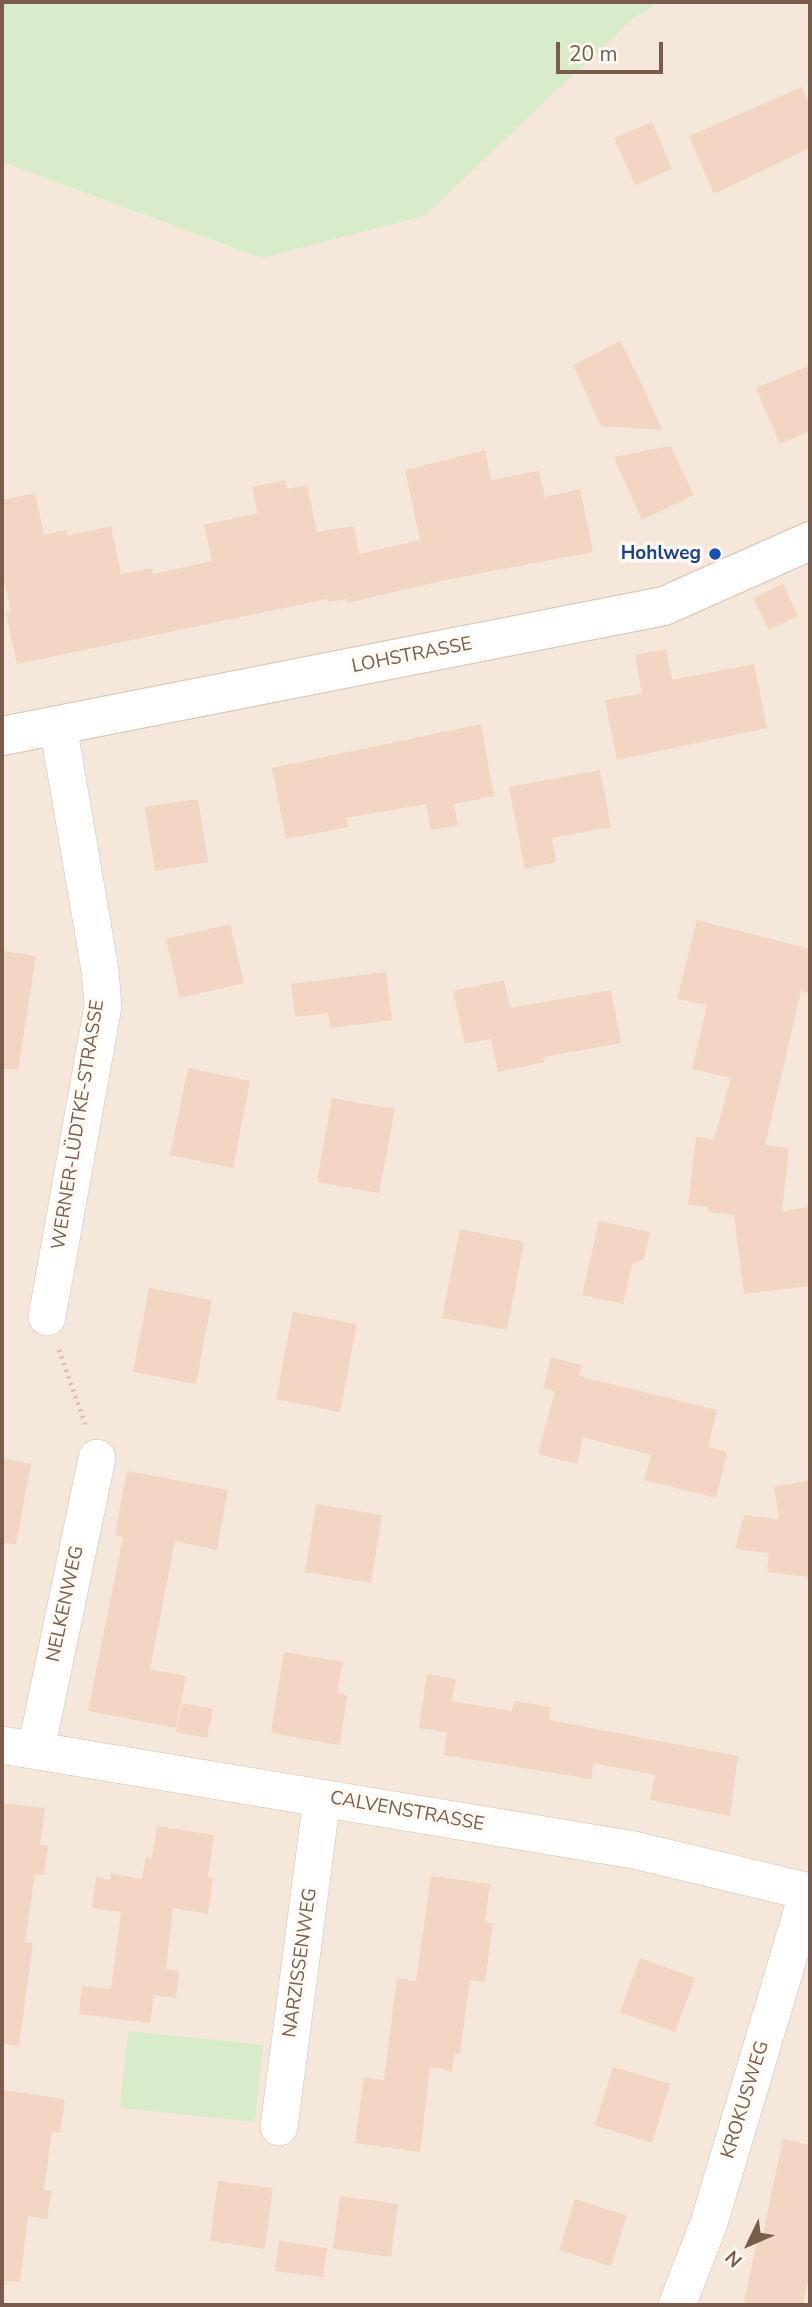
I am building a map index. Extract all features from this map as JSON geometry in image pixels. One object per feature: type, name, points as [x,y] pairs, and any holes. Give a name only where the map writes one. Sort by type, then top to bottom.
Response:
[{"type":"main road","name":"LOHSTRASSE","points":[[2,736],[664,606],[810,541]]},
{"type":"street","name":"WERNER-LÜDTKE-STRASSE","points":[[47,1317],[103,1006],[100,970],[58,725]]},
{"type":"street","name":"NELKENWEG","points":[[19,1748],[97,1458]]},
{"type":"street","name":"CALVENSTRASSE","points":[[19,1748],[675,1858],[809,1892]]},
{"type":"street","name":"NARZISSENWEG","points":[[279,2127],[323,1798]]},
{"type":"street","name":"KROKUSWEG","points":[[677,2305],[709,2223],[809,1892]]},
{"type":"path","points":[[47,1317],[97,1458]]},
{"type":"shaded area","points":[[660,2],[810,2],[810,2305],[2,2305],[2,162],[261,258]]},
{"type":"green space","points":[[2,2],[660,2],[630,21],[424,216],[261,258],[2,162]]},
{"type":"green space","points":[[128,2031],[263,2045],[255,2122],[120,2108]]},
{"type":"building","points":[[802,87],[810,106],[810,148],[714,194],[689,136]]},
{"type":"building","points":[[652,122],[672,169],[635,185],[614,138]]},
{"type":"building","points":[[620,341],[662,430],[601,426],[573,365]]},
{"type":"building","points":[[810,365],[810,431],[780,444],[756,388]]},
{"type":"building","points":[[670,446],[694,495],[642,520],[614,457]]},
{"type":"building","points":[[485,450],[491,480],[539,471],[545,497],[580,489],[593,552],[450,579],[347,603],[347,599],[328,602],[327,599],[17,664],[6,613],[11,612],[2,570],[2,500],[35,493],[44,535],[66,530],[67,536],[111,526],[121,574],[152,568],[153,574],[212,561],[204,525],[258,513],[252,487],[285,480],[287,489],[307,485],[317,532],[354,526],[359,554],[420,540],[405,470]]},
{"type":"building","points":[[783,584],[798,616],[769,630],[753,598]]},
{"type":"building","points":[[666,649],[672,680],[754,664],[767,728],[617,760],[605,700],[642,693],[635,655]]},
{"type":"building","points":[[481,724],[494,796],[454,804],[458,825],[431,830],[426,804],[346,818],[348,827],[286,839],[272,768]]},
{"type":"building","points":[[600,770],[611,827],[552,838],[556,862],[525,869],[509,787]]},
{"type":"building","points":[[198,799],[208,862],[155,871],[145,807]]},
{"type":"building","points":[[697,920],[810,949],[810,993],[801,991],[765,1145],[789,1148],[782,1211],[810,1207],[810,1286],[744,1294],[734,1215],[708,1212],[709,1207],[688,1205],[696,1137],[714,1139],[731,1078],[692,1069],[707,1005],[677,999]]},
{"type":"building","points":[[230,924],[244,983],[180,998],[166,939]]},
{"type":"building","points":[[2,951],[36,956],[18,1070],[2,1069]]},
{"type":"building","points":[[386,972],[392,1020],[331,1028],[328,1013],[295,1017],[291,984]]},
{"type":"building","points":[[504,980],[510,1008],[611,990],[621,1043],[543,1057],[544,1062],[498,1072],[491,1039],[465,1044],[453,991]]},
{"type":"building","points":[[188,1068],[250,1081],[233,1168],[170,1155]]},
{"type":"building","points":[[332,1098],[395,1109],[379,1193],[317,1182]]},
{"type":"building","points":[[599,1221],[650,1232],[643,1260],[632,1264],[623,1304],[582,1295]]},
{"type":"building","points":[[460,1229],[524,1242],[507,1330],[442,1318]]},
{"type":"building","points":[[149,1288],[212,1300],[196,1384],[133,1372]]},
{"type":"building","points":[[293,1312],[357,1324],[340,1412],[276,1399]]},
{"type":"building","points":[[551,1357],[582,1365],[579,1376],[717,1410],[708,1447],[727,1452],[716,1498],[644,1480],[651,1455],[583,1437],[577,1464],[538,1454],[555,1391],[543,1389]]},
{"type":"building","points":[[2,1458],[31,1464],[16,1544],[2,1543]]},
{"type":"building","points":[[127,1471],[228,1490],[217,1550],[175,1541],[150,1669],[186,1676],[176,1728],[88,1711],[123,1537],[115,1535]]},
{"type":"building","points":[[810,1480],[810,1577],[767,1572],[769,1553],[735,1549],[744,1515],[779,1519],[774,1487]]},
{"type":"building","points":[[316,1504],[382,1515],[371,1583],[305,1572]]},
{"type":"building","points":[[284,1652],[343,1662],[337,1693],[347,1695],[340,1745],[271,1733]]},
{"type":"building","points":[[427,1674],[456,1679],[452,1701],[512,1711],[514,1701],[551,1707],[549,1720],[738,1756],[730,1816],[650,1800],[655,1775],[594,1763],[591,1779],[444,1755],[447,1732],[419,1728]]},
{"type":"building","points":[[182,1703],[213,1709],[207,1738],[176,1732]]},
{"type":"building","points":[[2,1803],[45,1808],[40,1845],[48,1846],[44,1875],[35,1874],[25,1942],[33,1943],[19,2046],[2,2044]]},
{"type":"building","points":[[157,1826],[214,1835],[208,1877],[213,1878],[208,1914],[173,1908],[166,1969],[179,1971],[176,1998],[154,1995],[150,2023],[79,2014],[82,1986],[111,1989],[121,1912],[92,1908],[96,1877],[110,1880],[111,1873],[142,1879],[146,1857],[152,1859]]},
{"type":"building","points":[[431,1876],[490,1884],[485,1922],[493,1923],[485,1982],[470,1980],[460,2054],[454,2053],[452,2071],[430,2067],[420,2152],[355,2143],[364,2077],[384,2080],[397,1978],[416,1981]]},
{"type":"building","points":[[640,1958],[695,1978],[675,2032],[620,2012]]},
{"type":"building","points":[[613,2067],[670,2084],[652,2143],[595,2125]]},
{"type":"building","points":[[2,2090],[65,2099],[60,2133],[52,2132],[44,2190],[52,2191],[47,2219],[28,2216],[20,2282],[2,2281]]},
{"type":"building","points":[[783,2139],[810,2145],[810,2271],[803,2305],[761,2305],[744,2302],[757,2242],[761,2243]]},
{"type":"building","points":[[218,2181],[273,2188],[265,2249],[210,2241]]},
{"type":"building","points":[[340,2196],[398,2204],[391,2257],[333,2249]]},
{"type":"building","points":[[575,2199],[627,2216],[611,2266],[559,2250]]},
{"type":"building","points":[[279,2241],[327,2248],[323,2277],[275,2271]]},
{"type":"place","name":"Hohlweg","points":[[715,554]]}]
